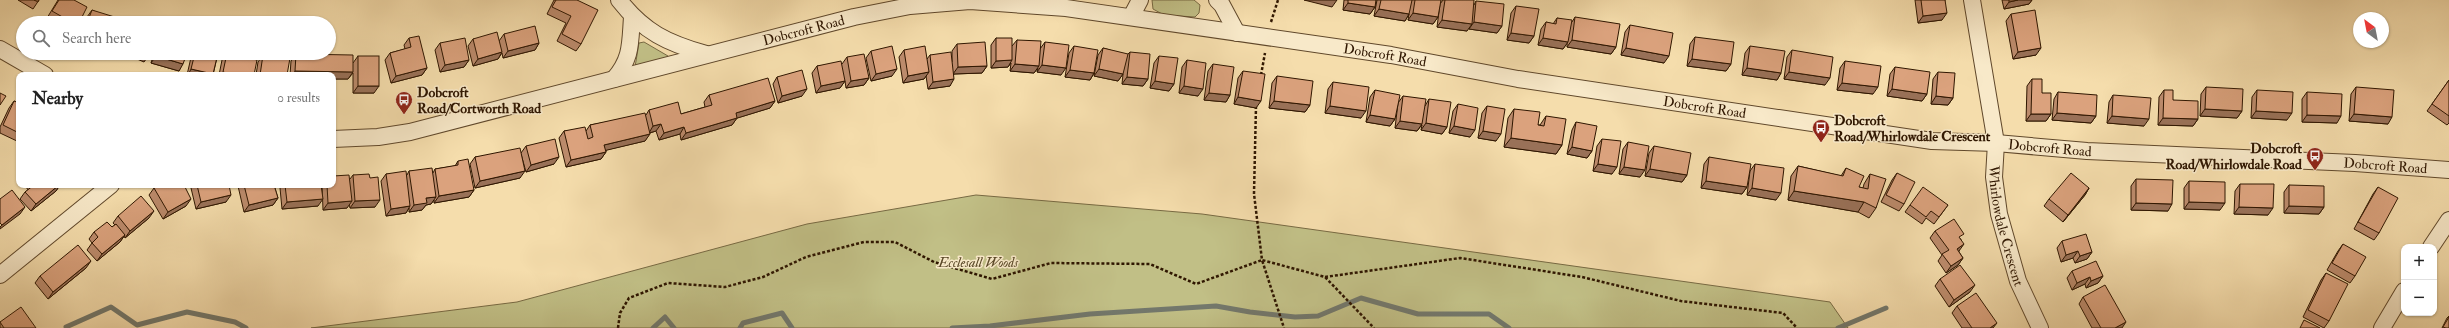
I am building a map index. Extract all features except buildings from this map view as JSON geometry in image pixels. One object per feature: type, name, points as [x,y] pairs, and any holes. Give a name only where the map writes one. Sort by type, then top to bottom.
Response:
[{"type":"street","points":[[619,0],[632,16],[654,34],[674,45],[707,55]]},
{"type":"street","points":[[1131,16],[1140,0]]},
{"type":"street","points":[[1217,0],[1222,5],[1238,33]]},
{"type":"street","name":"Whirlowdale Crescent","points":[[1972,0],[1996,142],[1994,177],[1999,214],[2018,281],[2040,328]]},
{"type":"street","name":"Dobcroft Road","points":[[336,138],[378,137],[410,132],[854,17],[910,6],[970,1],[1024,4],[1131,16],[1391,55],[1525,80],[1932,141],[1996,142],[2087,151],[2355,163],[2449,170]]},
{"type":"street","points":[[614,79],[625,67],[630,47],[632,16]]},
{"type":"street","points":[[0,50],[16,59]]},
{"type":"street","points":[[18,60],[40,72]]},
{"type":"street","points":[[0,275],[106,188]]},
{"type":"street","points":[[2433,244],[2449,220]]},
{"type":"street","points":[[2382,328],[2401,296]]},
{"type":"path","points":[[1261,76],[1267,37],[1278,0]]},
{"type":"path","points":[[1257,99],[1255,114],[1254,194],[1262,260],[1280,310],[1284,328]]},
{"type":"path","points":[[618,328],[620,313],[629,298],[668,283],[725,287],[763,277],[806,257],[864,242],[895,242],[934,262],[992,279],[1051,263],[1150,264],[1196,284],[1262,260],[1325,277],[1460,258],[1582,277],[1681,301],[1783,313],[1797,328]]},
{"type":"path","points":[[1325,277],[1354,305],[1374,328]]},
{"type":"green space","points":[[1152,0],[1194,0],[1200,5],[1199,13],[1195,17],[1164,15],[1153,9]]},
{"type":"green space","points":[[644,42],[668,56],[669,63],[635,67],[639,43]]},
{"type":"green space","name":"Ecclesall Woods","points":[[976,195],[1202,214],[1830,302],[1848,328],[311,328],[517,302],[807,224]]},
{"type":"waterway","points":[[952,328],[990,326],[1090,314],[1216,306],[1250,312],[1295,317],[1318,316],[1361,298],[1418,314],[1489,314],[1509,328]]},
{"type":"waterway","points":[[66,327],[111,307],[137,325],[187,312],[235,322],[246,328]]},
{"type":"waterway","points":[[1838,328],[1886,308]]},
{"type":"waterway","points":[[740,328],[743,323],[782,313],[792,328]]},
{"type":"waterway","points":[[653,328],[665,317],[674,328]]},
{"type":"place","name":"Dobcroft Road/Cortworth Road","points":[[404,115]]},
{"type":"place","name":"Dobcroft Road/Whirlowdale Crescent","points":[[1821,143]]},
{"type":"place","name":"Dobcroft Road/Whirlowdale Road","points":[[2315,171]]}]
